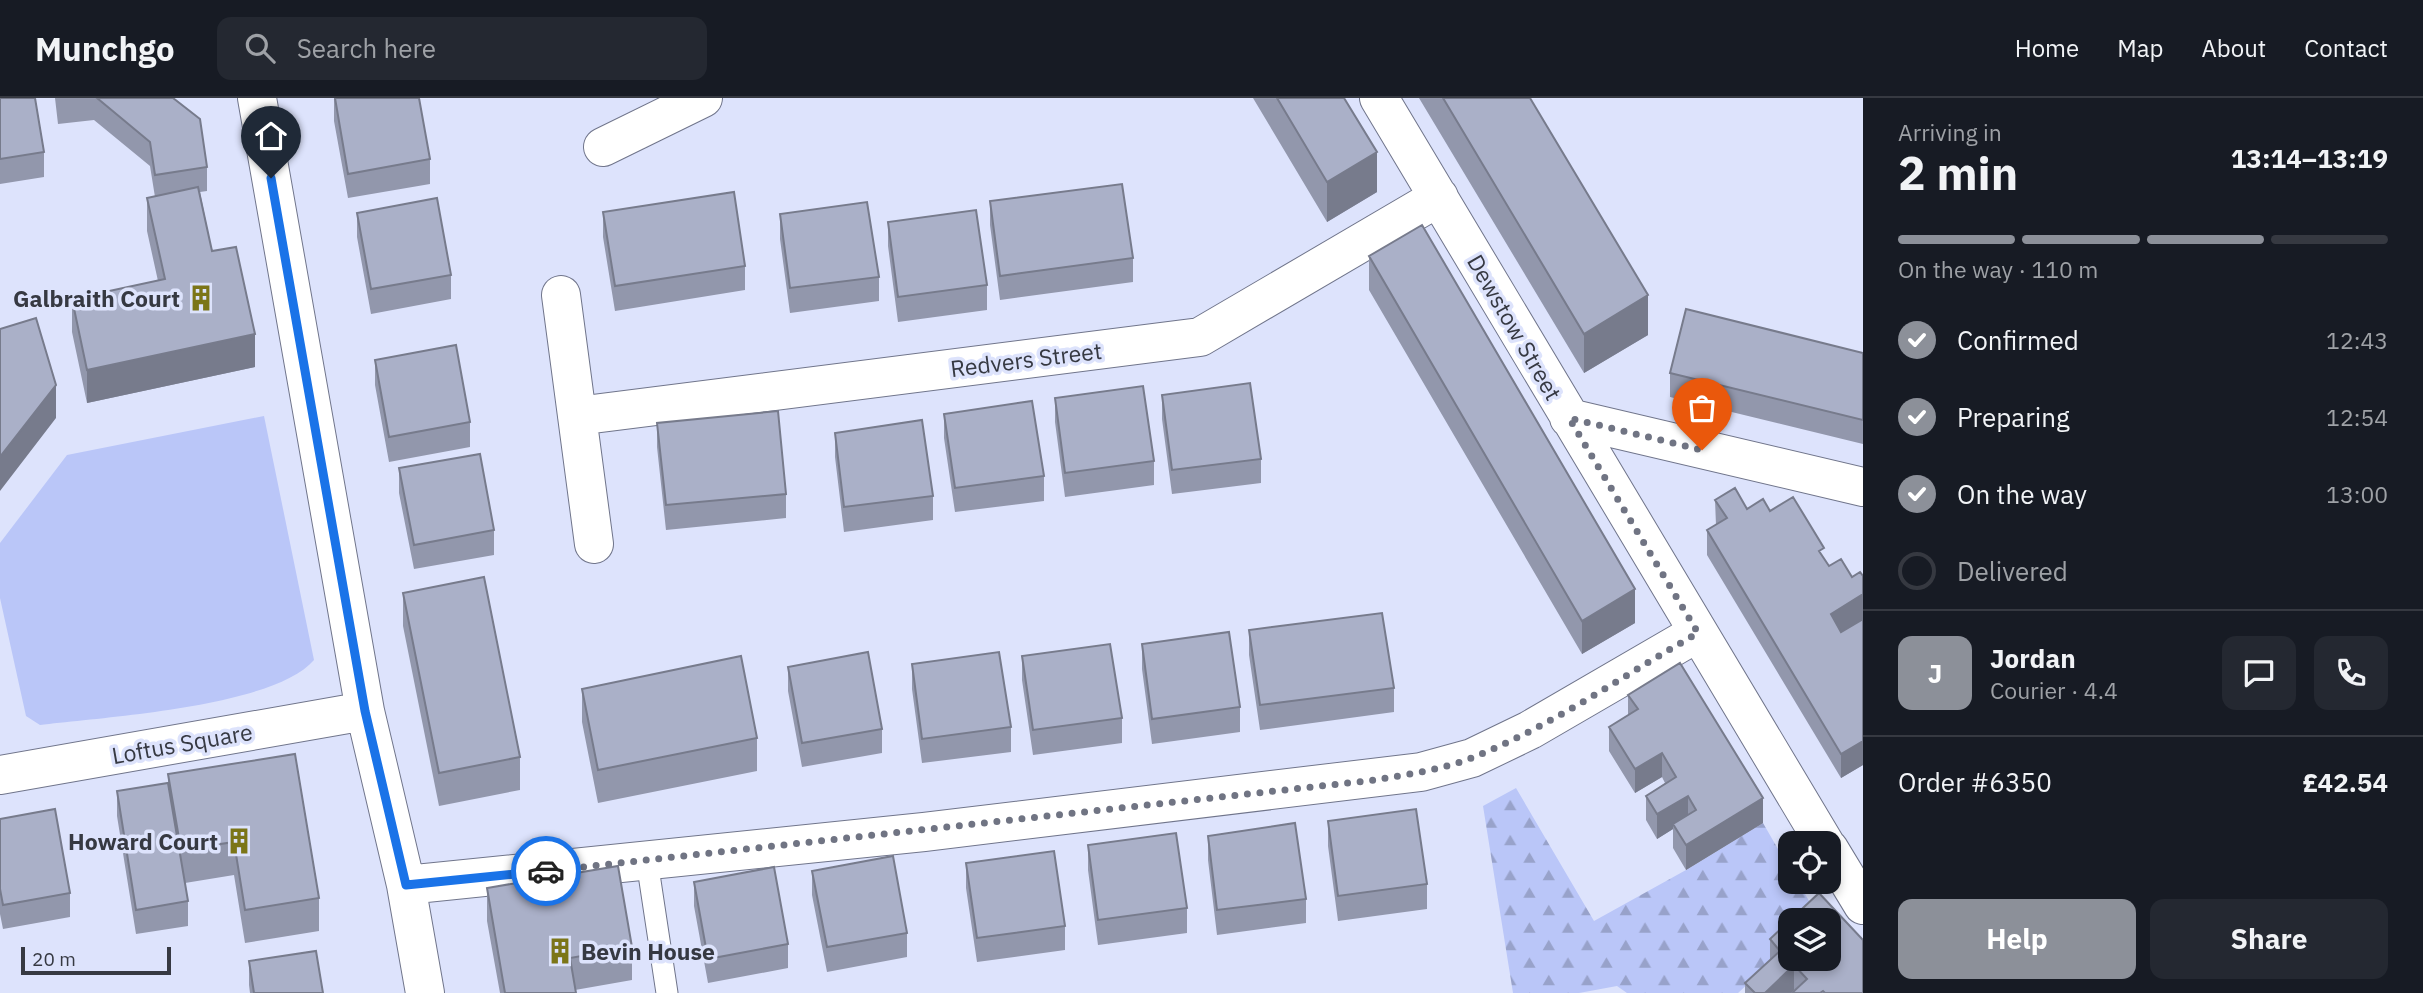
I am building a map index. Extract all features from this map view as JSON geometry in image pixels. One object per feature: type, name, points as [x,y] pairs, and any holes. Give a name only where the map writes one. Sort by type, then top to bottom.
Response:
[{"type":"street","points":[[257,98],[365,711],[406,885],[425,993]]},
{"type":"street","points":[[603,147],[703,98]]},
{"type":"street","name":"Dewstow Street","points":[[1379,98],[1817,831]]},
{"type":"street","name":"Redvers Street","points":[[577,416],[1200,337],[1439,197]]},
{"type":"street","points":[[561,295],[594,544]]},
{"type":"street","points":[[1569,418],[1863,487]]},
{"type":"street","points":[[406,885],[923,832],[1421,772],[1472,758],[1530,730],[1698,633]]},
{"type":"street","name":"Loftus Square","points":[[0,775],[365,711]]},
{"type":"street","points":[[1841,869],[1863,905]]},
{"type":"lane","points":[[647,861],[667,993]]},
{"type":"green space","points":[[264,416],[314,660],[293,676],[263,689],[186,707],[40,725],[26,716],[0,598],[0,543],[67,455]]},
{"type":"green space","points":[[1516,788],[1594,921],[1763,823],[1778,849],[1778,894],[1805,894],[1813,908],[1778,908],[1778,956],[1738,993],[1627,993],[1617,986],[1579,993],[1513,993],[1483,806]]},
{"type":"building","points":[[0,98],[35,98],[44,152],[0,159]]},
{"type":"building","points":[[97,98],[173,98],[200,119],[207,167],[155,175],[150,142]]},
{"type":"building","points":[[335,98],[419,98],[430,159],[348,174]]},
{"type":"building","points":[[1277,98],[1344,98],[1377,152],[1327,182]]},
{"type":"building","points":[[1443,98],[1530,98],[1648,295],[1584,334]]},
{"type":"building","points":[[1122,184],[1133,258],[1000,276],[990,201]]},
{"type":"building","name":"Galbraith Court","points":[[198,187],[212,251],[236,247],[255,334],[87,370],[72,299],[165,279],[147,198]]},
{"type":"building","points":[[734,192],[745,266],[615,286],[603,212]]},
{"type":"building","points":[[437,198],[451,275],[371,289],[357,213]]},
{"type":"building","points":[[867,202],[879,277],[790,288],[780,214]]},
{"type":"building","points":[[976,210],[987,285],[898,297],[888,222]]},
{"type":"building","points":[[1422,225],[1635,589],[1582,621],[1369,256]]},
{"type":"building","points":[[1686,309],[1863,353],[1863,420],[1670,373]]},
{"type":"building","points":[[36,318],[56,385],[0,457],[0,329]]},
{"type":"building","points":[[456,345],[470,422],[389,437],[375,360]]},
{"type":"building","points":[[1250,383],[1261,459],[1172,470],[1162,395]]},
{"type":"building","points":[[1143,386],[1154,461],[1065,473],[1055,398]]},
{"type":"building","points":[[1032,401],[1044,476],[955,488],[944,414]]},
{"type":"building","points":[[778,411],[786,494],[666,505],[657,423]]},
{"type":"building","points":[[922,420],[933,496],[844,507],[835,433]]},
{"type":"building","points":[[480,454],[494,530],[414,545],[399,468]]},
{"type":"building","points":[[1735,488],[1747,509],[1763,499],[1770,511],[1793,497],[1824,548],[1819,551],[1829,566],[1841,559],[1852,577],[1860,572],[1863,576],[1863,594],[1831,614],[1841,632],[1863,619],[1863,741],[1841,754],[1707,530],[1727,518],[1715,500]]},
{"type":"building","points":[[484,577],[520,757],[439,773],[403,593]]},
{"type":"building","points":[[1382,613],[1394,688],[1260,705],[1249,630]]},
{"type":"building","points":[[1229,632],[1240,707],[1152,719],[1142,644]]},
{"type":"building","points":[[1110,644],[1122,718],[1033,730],[1022,656]]},
{"type":"building","points":[[868,652],[882,729],[802,743],[788,667]]},
{"type":"building","points":[[999,652],[1011,727],[922,739],[912,664]]},
{"type":"building","points":[[741,656],[757,738],[598,770],[582,689]]},
{"type":"building","points":[[1680,663],[1763,798],[1686,845],[1673,824],[1696,810],[1688,796],[1657,814],[1646,796],[1676,777],[1662,753],[1635,769],[1609,727],[1638,709],[1628,695]]},
{"type":"building","name":"Howard Court","points":[[295,754],[319,898],[245,910],[234,842],[181,850],[168,774]]},
{"type":"building","points":[[168,783],[188,901],[136,910],[117,791]]},
{"type":"building","points":[[55,809],[70,893],[3,905],[0,889],[0,819]]},
{"type":"building","points":[[1416,809],[1427,884],[1338,896],[1328,821]]},
{"type":"building","points":[[1295,823],[1306,899],[1217,910],[1208,836]]},
{"type":"building","points":[[1176,833],[1187,908],[1098,920],[1088,845]]},
{"type":"building","points":[[1054,851],[1065,926],[977,938],[966,863]]},
{"type":"building","points":[[893,856],[907,933],[827,947],[812,871]]},
{"type":"building","name":"Bevin House","points":[[618,866],[632,947],[570,958],[576,993],[505,993],[487,888]]},
{"type":"building","points":[[774,867],[788,944],[708,959],[694,882]]},
{"type":"building","points":[[1818,894],[1833,908],[1803,908]]},
{"type":"building","points":[[1841,916],[1863,940],[1863,993],[1792,993],[1807,979],[1800,971],[1841,971]]},
{"type":"building","points":[[1778,931],[1778,949],[1770,939]]},
{"type":"building","points":[[316,951],[323,993],[254,993],[249,961]]},
{"type":"building","points":[[1778,953],[1778,971],[1788,971],[1765,993],[1755,993],[1745,983]]},
{"type":"way so far","points":[[546,871],[923,832],[1375,780],[1421,772],[1472,758],[1530,730],[1698,633],[1569,418],[1702,450]]},
{"type":"place","name":"Galbraith Court","points":[[201,298]]},
{"type":"place","name":"Howard Court","points":[[239,841]]},
{"type":"place","name":"Bevin House","points":[[560,951]]},
{"type":"route","points":[[271,178],[365,711],[406,885],[546,871]]}]
